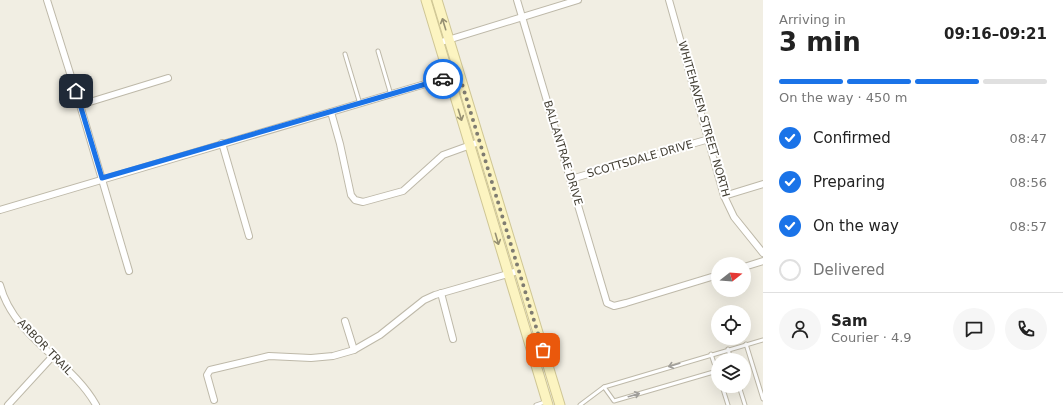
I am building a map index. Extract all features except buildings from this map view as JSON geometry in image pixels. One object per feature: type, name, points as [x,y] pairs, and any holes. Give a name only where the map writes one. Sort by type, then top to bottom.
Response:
[{"type":"main road","points":[[426,0],[507,275],[547,403]]},
{"type":"main road","points":[[437,0],[518,271],[560,405]]},
{"type":"street","points":[[47,0],[129,271]]},
{"type":"street","name":"BALLANTRAE DRIVE","points":[[517,0],[607,303],[610,305],[626,303],[711,277]]},
{"type":"street","points":[[438,43],[578,0]]},
{"type":"street","name":"WHITEHAVEN STREET NORTH","points":[[669,0],[724,196],[734,217],[763,253]]},
{"type":"street","points":[[0,210],[102,178],[459,74]]},
{"type":"street","points":[[80,105],[168,78]]},
{"type":"street","points":[[331,112],[340,144],[351,195],[359,202],[368,202],[403,191],[443,155],[479,142]]},
{"type":"street","name":"SCOTTSDALE DRIVE","points":[[571,180],[709,139]]},
{"type":"street","points":[[222,143],[249,236]]},
{"type":"street","points":[[724,196],[763,184]]},
{"type":"street","points":[[751,265],[763,261]]},
{"type":"street","points":[[214,400],[207,373],[234,364],[269,356],[311,358],[333,356],[354,350],[380,336],[424,300],[441,293],[518,271]]},
{"type":"street","name":"ARBOR TRAIL","points":[[0,285],[8,305],[18,320],[52,357],[84,386],[96,405]]},
{"type":"street","points":[[441,293],[453,339]]},
{"type":"street","points":[[344,321],[354,350]]},
{"type":"street","points":[[8,405],[52,357]]},
{"type":"lane","points":[[378,51],[391,94]]},
{"type":"lane","points":[[345,54],[360,104]]},
{"type":"lane","points":[[751,343],[763,340]]},
{"type":"lane","points":[[714,353],[742,345]]},
{"type":"lane","points":[[746,345],[763,399]]},
{"type":"lane","points":[[728,349],[729,353]]},
{"type":"lane","points":[[580,405],[604,387],[711,354]]},
{"type":"lane","points":[[604,387],[614,401],[711,375]]},
{"type":"lane","points":[[724,393],[728,405]]},
{"type":"lane","points":[[741,393],[745,405]]},
{"type":"lane","points":[[536,405],[547,403]]},
{"type":"way so far","points":[[443,79],[459,74],[543,350]]},
{"type":"route","points":[[76,91],[102,178],[443,79]]}]
